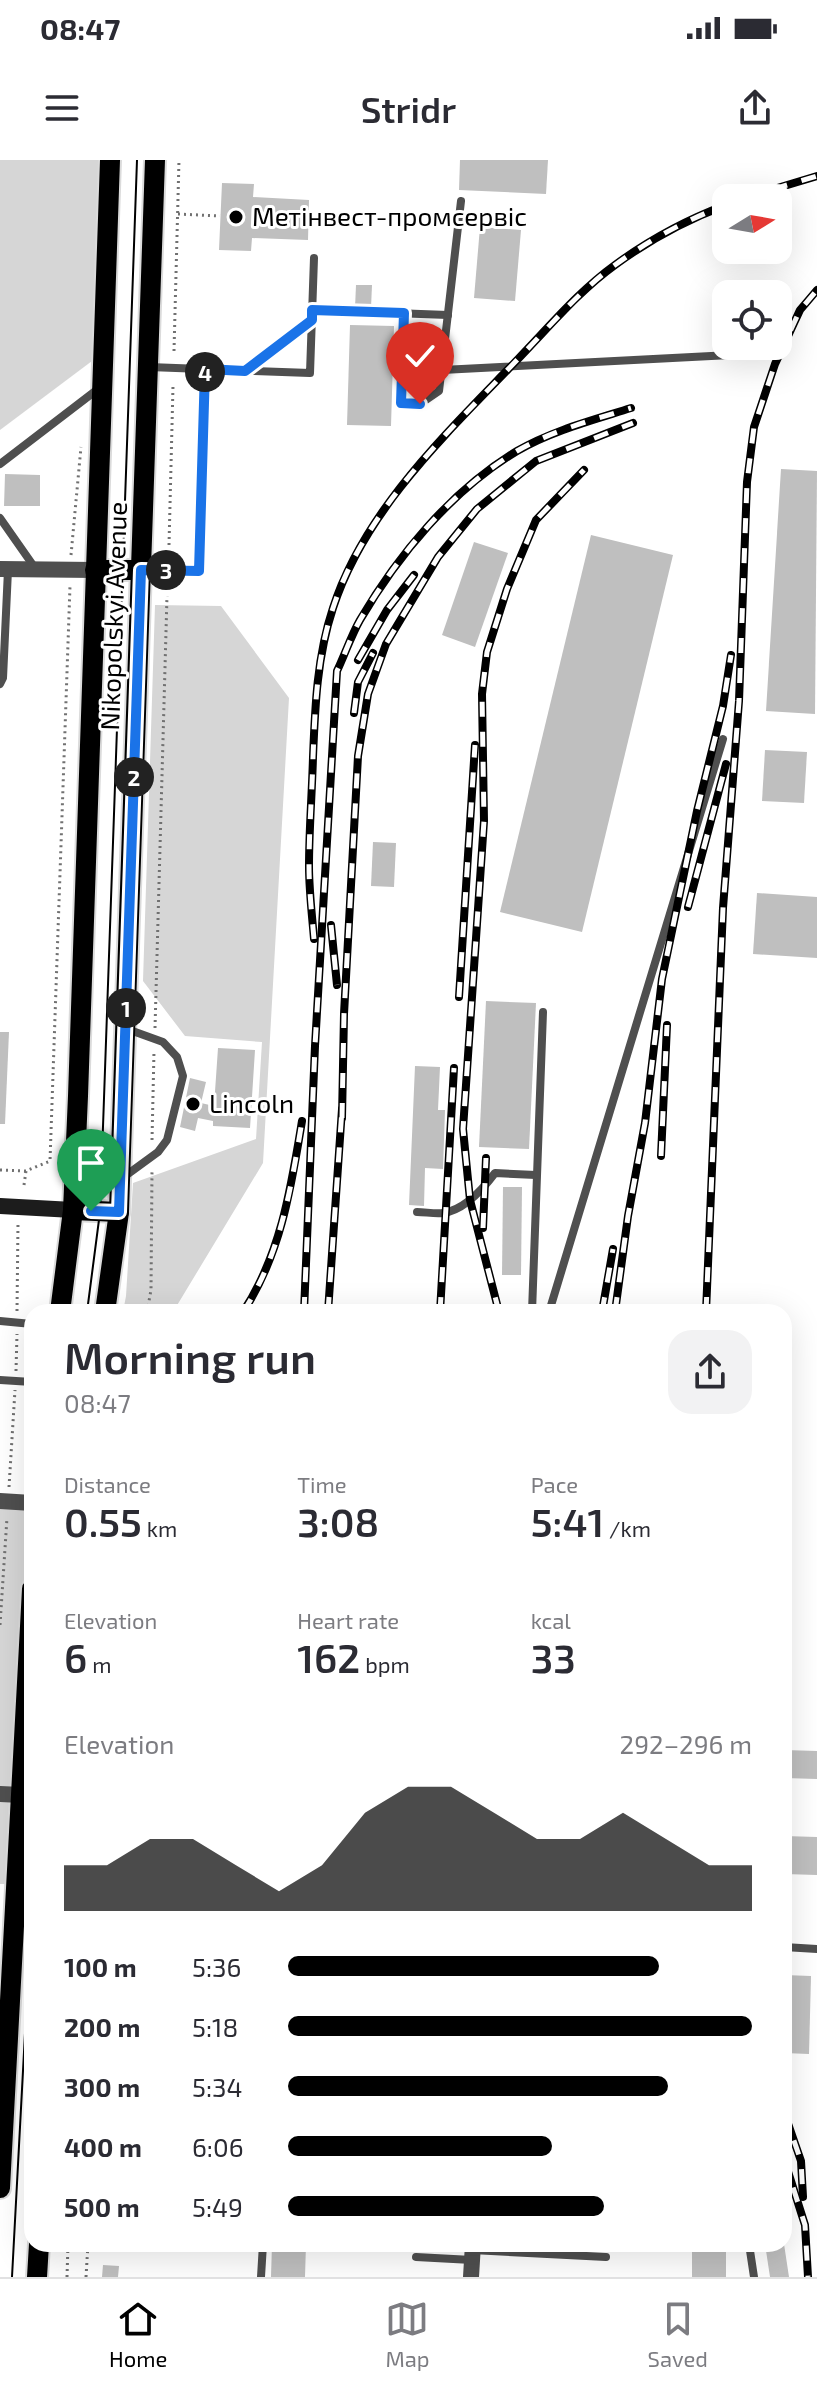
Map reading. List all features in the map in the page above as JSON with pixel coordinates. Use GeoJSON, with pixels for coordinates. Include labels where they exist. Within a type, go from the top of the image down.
{"type":"FeatureCollection","features":[{"type":"Feature","properties":{"kind":"main road","name":"Nikopolskyi Avenue"},"geometry":{"type":"LineString","coordinates":[[61,1304],[73,1210],[110,160]]}},
{"type":"Feature","properties":{"kind":"main road","name":"Nikopolskyi Avenue"},"geometry":{"type":"LineString","coordinates":[[106,1304],[119,1212],[155,160]]}},
{"type":"Feature","properties":{"kind":"main road"},"geometry":{"type":"LineString","coordinates":[[95,570],[141,570]]}},
{"type":"Feature","properties":{"kind":"main road"},"geometry":{"type":"LineString","coordinates":[[0,1206],[119,1212]]}},
{"type":"Feature","properties":{"kind":"main road"},"geometry":{"type":"LineString","coordinates":[[0,2188],[8,1890],[24,1806]]}},
{"type":"Feature","properties":{"kind":"main road"},"geometry":{"type":"LineString","coordinates":[[37,2277],[39,2252]]}},
{"type":"Feature","properties":{"kind":"street"},"geometry":{"type":"LineString","coordinates":[[4,569],[95,570]]}},
{"type":"Feature","properties":{"kind":"street"},"geometry":{"type":"LineString","coordinates":[[4,1502],[24,1503]]}},
{"type":"Feature","properties":{"kind":"street"},"geometry":{"type":"LineString","coordinates":[[0,1794],[24,1795]]}},
{"type":"Feature","properties":{"kind":"street"},"geometry":{"type":"LineString","coordinates":[[471,2277],[472,2252]]}},
{"type":"Feature","properties":{"kind":"lane"},"geometry":{"type":"LineString","coordinates":[[404,313],[401,403],[420,404],[439,391],[461,201]]}},
{"type":"Feature","properties":{"kind":"lane"},"geometry":{"type":"LineString","coordinates":[[148,367],[310,373],[314,258]]}},
{"type":"Feature","properties":{"kind":"lane"},"geometry":{"type":"LineString","coordinates":[[312,315],[448,315]]}},
{"type":"Feature","properties":{"kind":"lane"},"geometry":{"type":"LineString","coordinates":[[442,370],[712,356]]}},
{"type":"Feature","properties":{"kind":"lane"},"geometry":{"type":"LineString","coordinates":[[141,570],[199,571],[205,369]]}},
{"type":"Feature","properties":{"kind":"lane"},"geometry":{"type":"LineString","coordinates":[[0,464],[102,387]]}},
{"type":"Feature","properties":{"kind":"lane"},"geometry":{"type":"LineString","coordinates":[[0,518],[35,569]]}},
{"type":"Feature","properties":{"kind":"lane"},"geometry":{"type":"LineString","coordinates":[[0,684],[3,678],[4,569]]}},
{"type":"Feature","properties":{"kind":"lane"},"geometry":{"type":"LineString","coordinates":[[551,1304],[723,739]]}},
{"type":"Feature","properties":{"kind":"lane"},"geometry":{"type":"LineString","coordinates":[[532,1304],[543,1012]]}},
{"type":"Feature","properties":{"kind":"lane"},"geometry":{"type":"LineString","coordinates":[[120,1180],[152,1157],[171,1133],[183,1076],[171,1049],[155,1037],[126,1028]]}},
{"type":"Feature","properties":{"kind":"lane"},"geometry":{"type":"LineString","coordinates":[[417,1212],[445,1213],[456,1209],[470,1200],[495,1173],[536,1175]]}},
{"type":"Feature","properties":{"kind":"lane"},"geometry":{"type":"LineString","coordinates":[[0,1321],[24,1323]]}},
{"type":"Feature","properties":{"kind":"lane"},"geometry":{"type":"LineString","coordinates":[[0,1380],[24,1382]]}},
{"type":"Feature","properties":{"kind":"lane"},"geometry":{"type":"LineString","coordinates":[[792,1947],[817,1949]]}},
{"type":"Feature","properties":{"kind":"lane"},"geometry":{"type":"LineString","coordinates":[[261,2277],[263,2252]]}},
{"type":"Feature","properties":{"kind":"lane"},"geometry":{"type":"LineString","coordinates":[[416,2257],[463,2252]]}},
{"type":"Feature","properties":{"kind":"lane"},"geometry":{"type":"LineString","coordinates":[[494,2252],[606,2257]]}},
{"type":"Feature","properties":{"kind":"lane"},"geometry":{"type":"LineString","coordinates":[[750,2252],[754,2277]]}},
{"type":"Feature","properties":{"kind":"path"},"geometry":{"type":"LineString","coordinates":[[174,351],[179,160]]}},
{"type":"Feature","properties":{"kind":"path"},"geometry":{"type":"LineString","coordinates":[[178,214],[220,216]]}},
{"type":"Feature","properties":{"kind":"path"},"geometry":{"type":"LineString","coordinates":[[245,371],[312,315]]}},
{"type":"Feature","properties":{"kind":"path"},"geometry":{"type":"LineString","coordinates":[[169,545],[173,386]]}},
{"type":"Feature","properties":{"kind":"path"},"geometry":{"type":"LineString","coordinates":[[0,1170],[26,1171],[50,1161],[71,582]]}},
{"type":"Feature","properties":{"kind":"path"},"geometry":{"type":"LineString","coordinates":[[148,1304],[167,596]]}},
{"type":"Feature","properties":{"kind":"path"},"geometry":{"type":"LineString","coordinates":[[24,1185],[26,1171]]}},
{"type":"Feature","properties":{"kind":"path"},"geometry":{"type":"LineString","coordinates":[[0,1625],[4,1502],[16,1381],[18,1223]]}},
{"type":"Feature","properties":{"kind":"path"},"geometry":{"type":"LineString","coordinates":[[67,2277],[68,2252]]}},
{"type":"Feature","properties":{"kind":"path"},"geometry":{"type":"LineString","coordinates":[[86,2277],[88,2252]]}},
{"type":"Feature","properties":{"kind":"shaded area"},"geometry":{"type":"Polygon","coordinates":[[[0,160],[103,160],[96,358],[0,430],[0,160]]]}},
{"type":"Feature","properties":{"kind":"shaded area"},"geometry":{"type":"Polygon","coordinates":[[[155,605],[221,606],[289,698],[263,1163],[178,1304],[124,1304],[133,1183],[256,1139],[262,1042],[185,1036],[143,981],[155,605]]]}},
{"type":"Feature","properties":{"kind":"shaded area"},"geometry":{"type":"Polygon","coordinates":[[[0,1508],[24,1509],[24,1611],[8,1884],[0,1884],[0,1508]]]}},
{"type":"Feature","properties":{"kind":"building"},"geometry":{"type":"Polygon","coordinates":[[[460,160],[548,160],[546,194],[459,190],[460,160]]]}},
{"type":"Feature","properties":{"kind":"building"},"geometry":{"type":"Polygon","coordinates":[[[222,183],[254,184],[253,197],[309,200],[308,240],[252,238],[251,251],[219,250],[222,183]]]}},
{"type":"Feature","properties":{"kind":"building"},"geometry":{"type":"Polygon","coordinates":[[[480,227],[521,230],[515,301],[474,298],[480,227]]]}},
{"type":"Feature","properties":{"kind":"building"},"geometry":{"type":"Polygon","coordinates":[[[356,285],[372,285],[371,308],[355,308],[356,285]]]}},
{"type":"Feature","properties":{"kind":"building"},"geometry":{"type":"Polygon","coordinates":[[[350,325],[394,326],[391,426],[347,425],[350,325]]]}},
{"type":"Feature","properties":{"kind":"building"},"geometry":{"type":"Polygon","coordinates":[[[781,469],[817,471],[815,714],[766,711],[781,469]]]}},
{"type":"Feature","properties":{"kind":"building"},"geometry":{"type":"Polygon","coordinates":[[[5,474],[40,475],[40,506],[4,506],[5,474]]]}},
{"type":"Feature","properties":{"kind":"building"},"geometry":{"type":"Polygon","coordinates":[[[591,535],[673,555],[582,932],[500,912],[591,535]]]}},
{"type":"Feature","properties":{"kind":"building"},"geometry":{"type":"Polygon","coordinates":[[[474,542],[508,553],[475,647],[442,635],[474,542]]]}},
{"type":"Feature","properties":{"kind":"building"},"geometry":{"type":"Polygon","coordinates":[[[765,750],[807,752],[804,803],[762,801],[765,750]]]}},
{"type":"Feature","properties":{"kind":"building"},"geometry":{"type":"Polygon","coordinates":[[[373,842],[396,843],[394,887],[371,886],[373,842]]]}},
{"type":"Feature","properties":{"kind":"building"},"geometry":{"type":"Polygon","coordinates":[[[757,893],[817,897],[817,958],[753,954],[757,893]]]}},
{"type":"Feature","properties":{"kind":"building"},"geometry":{"type":"Polygon","coordinates":[[[486,1001],[536,1003],[529,1149],[479,1147],[486,1001]]]}},
{"type":"Feature","properties":{"kind":"building"},"geometry":{"type":"Polygon","coordinates":[[[0,1032],[9,1032],[5,1124],[0,1124],[0,1032]]]}},
{"type":"Feature","properties":{"kind":"building"},"geometry":{"type":"Polygon","coordinates":[[[218,1048],[255,1050],[250,1128],[213,1126],[213,1121],[198,1118],[195,1131],[180,1127],[190,1078],[206,1082],[201,1103],[214,1106],[218,1048]]]}},
{"type":"Feature","properties":{"kind":"building"},"geometry":{"type":"Polygon","coordinates":[[[415,1066],[440,1067],[438,1110],[445,1110],[443,1169],[425,1168],[424,1206],[409,1205],[415,1066]]]}},
{"type":"Feature","properties":{"kind":"building"},"geometry":{"type":"Polygon","coordinates":[[[503,1187],[522,1187],[521,1275],[502,1275],[503,1187]]]}},
{"type":"Feature","properties":{"kind":"building"},"geometry":{"type":"Polygon","coordinates":[[[792,1750],[817,1751],[817,1779],[792,1778],[792,1750]]]}},
{"type":"Feature","properties":{"kind":"building"},"geometry":{"type":"Polygon","coordinates":[[[792,1836],[817,1837],[817,1875],[792,1874],[792,1836]]]}},
{"type":"Feature","properties":{"kind":"building"},"geometry":{"type":"Polygon","coordinates":[[[792,1975],[811,1976],[809,2054],[792,2053],[792,1975]]]}},
{"type":"Feature","properties":{"kind":"building"},"geometry":{"type":"Polygon","coordinates":[[[272,2252],[306,2252],[305,2277],[271,2277],[272,2252]]]}},
{"type":"Feature","properties":{"kind":"building"},"geometry":{"type":"Polygon","coordinates":[[[692,2252],[726,2252],[726,2277],[692,2277],[692,2252]]]}},
{"type":"Feature","properties":{"kind":"building"},"geometry":{"type":"Polygon","coordinates":[[[766,2252],[785,2252],[789,2277],[770,2277],[766,2252]]]}},
{"type":"Feature","properties":{"kind":"building"},"geometry":{"type":"Polygon","coordinates":[[[103,2265],[119,2266],[118,2277],[102,2277],[103,2265]]]}},
{"type":"Feature","properties":{"kind":"tram line"},"geometry":{"type":"LineString","coordinates":[[88,1304],[100,1212],[137,160]]}},
{"type":"Feature","properties":{"kind":"tram line"},"geometry":{"type":"LineString","coordinates":[[12,2277],[24,2052]]}},
{"type":"Feature","properties":{"kind":"railway"},"geometry":{"type":"LineString","coordinates":[[790,184],[817,176]]}},
{"type":"Feature","properties":{"kind":"railway"},"geometry":{"type":"LineString","coordinates":[[314,939],[309,852],[318,682],[323,644],[333,608],[347,572],[366,537],[387,505],[438,443],[589,286],[655,239],[712,211]]}},
{"type":"Feature","properties":{"kind":"railway"},"geometry":{"type":"LineString","coordinates":[[706,1304],[723,908],[739,701],[747,482],[754,427],[775,364],[800,310],[817,290]]}},
{"type":"Feature","properties":{"kind":"railway"},"geometry":{"type":"LineString","coordinates":[[304,1304],[315,1046],[337,671],[360,620],[391,572],[428,526],[470,485],[530,444],[572,426],[631,408]]}},
{"type":"Feature","properties":{"kind":"railway"},"geometry":{"type":"LineString","coordinates":[[342,1118],[344,1014],[358,756],[368,694],[386,644],[438,557],[477,509],[536,461],[633,423]]}},
{"type":"Feature","properties":{"kind":"railway"},"geometry":{"type":"LineString","coordinates":[[497,1304],[470,1200],[463,1129],[484,821],[482,694],[487,652],[507,589],[536,520],[584,470]]}},
{"type":"Feature","properties":{"kind":"railway"},"geometry":{"type":"LineString","coordinates":[[358,660],[387,610],[414,575]]}},
{"type":"Feature","properties":{"kind":"railway"},"geometry":{"type":"LineString","coordinates":[[354,713],[358,682],[373,653]]}},
{"type":"Feature","properties":{"kind":"railway"},"geometry":{"type":"LineString","coordinates":[[616,1304],[645,1123],[662,979],[697,811],[723,706],[731,655]]}},
{"type":"Feature","properties":{"kind":"railway"},"geometry":{"type":"LineString","coordinates":[[459,997],[475,745]]}},
{"type":"Feature","properties":{"kind":"railway"},"geometry":{"type":"LineString","coordinates":[[688,907],[726,764]]}},
{"type":"Feature","properties":{"kind":"railway"},"geometry":{"type":"LineString","coordinates":[[331,925],[337,985]]}},
{"type":"Feature","properties":{"kind":"railway"},"geometry":{"type":"LineString","coordinates":[[661,1156],[667,1025]]}},
{"type":"Feature","properties":{"kind":"railway"},"geometry":{"type":"LineString","coordinates":[[440,1304],[454,1068]]}},
{"type":"Feature","properties":{"kind":"railway"},"geometry":{"type":"LineString","coordinates":[[329,1304],[342,1109]]}},
{"type":"Feature","properties":{"kind":"railway"},"geometry":{"type":"LineString","coordinates":[[248,1304],[267,1267],[283,1220],[302,1121]]}},
{"type":"Feature","properties":{"kind":"railway"},"geometry":{"type":"LineString","coordinates":[[483,1228],[486,1158]]}},
{"type":"Feature","properties":{"kind":"railway"},"geometry":{"type":"LineString","coordinates":[[603,1304],[613,1249]]}},
{"type":"Feature","properties":{"kind":"railway"},"geometry":{"type":"LineString","coordinates":[[792,2135],[801,2161],[803,2197]]}},
{"type":"Feature","properties":{"kind":"railway"},"geometry":{"type":"LineString","coordinates":[[792,2184],[805,2225],[808,2277]]}},
{"type":"Feature","properties":{"kind":"place","name":"Метінвест-промсервіс"},"geometry":{"type":"Point","coordinates":[236,217]}},
{"type":"Feature","properties":{"kind":"place","name":"Lincoln"},"geometry":{"type":"Point","coordinates":[193,1104]}},
{"type":"Feature","properties":{"kind":"route"},"geometry":{"type":"LineString","coordinates":[[91,1211],[119,1212],[141,570],[199,571],[205,369],[245,371],[312,320],[312,310],[404,313],[401,403],[420,404]]}}]}
